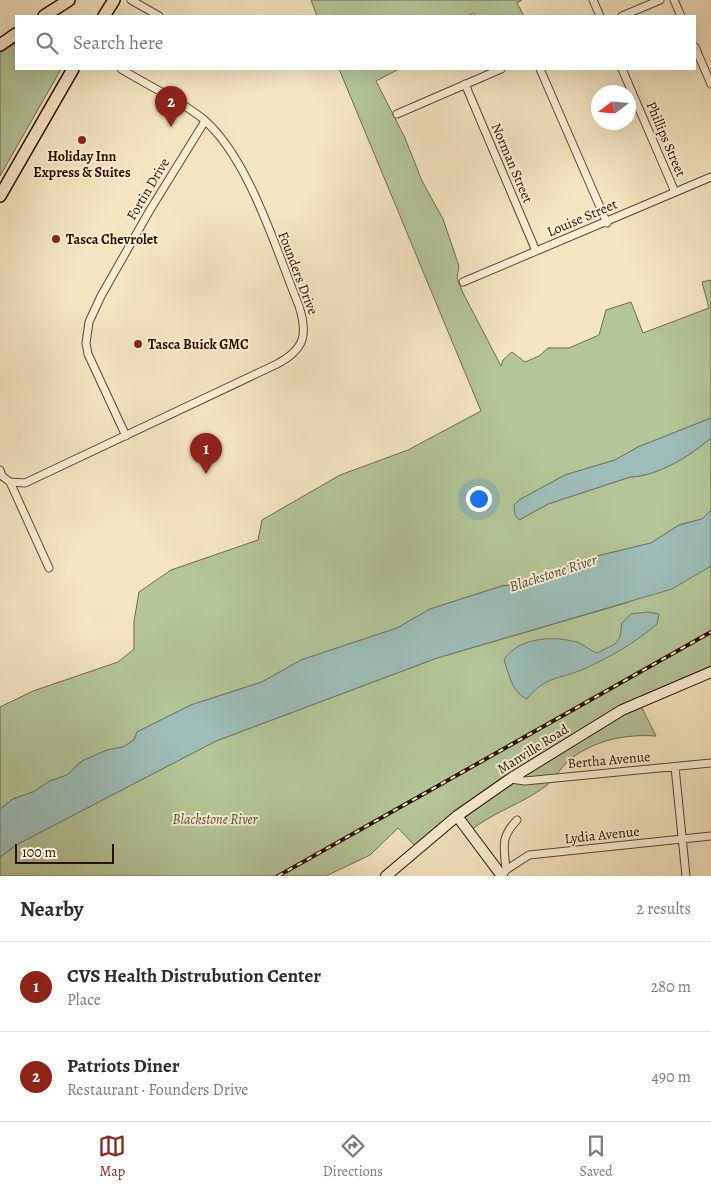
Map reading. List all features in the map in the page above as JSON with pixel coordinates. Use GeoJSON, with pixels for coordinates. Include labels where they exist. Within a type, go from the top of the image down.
{"type":"FeatureCollection","features":[{"type":"Feature","properties":{"kind":"main road"},"geometry":{"type":"LineString","coordinates":[[46,15],[69,0]]}},
{"type":"Feature","properties":{"kind":"main road"},"geometry":{"type":"LineString","coordinates":[[105,15],[114,0]]}},
{"type":"Feature","properties":{"kind":"main road"},"geometry":{"type":"LineString","coordinates":[[0,44],[15,35]]}},
{"type":"Feature","properties":{"kind":"main road"},"geometry":{"type":"LineString","coordinates":[[0,196],[72,70]]}},
{"type":"Feature","properties":{"kind":"main road","name":"Manville Road"},"geometry":{"type":"LineString","coordinates":[[386,876],[457,816],[510,779],[622,710],[711,672]]}},
{"type":"Feature","properties":{"kind":"main road"},"geometry":{"type":"LineString","coordinates":[[457,816],[503,874]]}},
{"type":"Feature","properties":{"kind":"street"},"geometry":{"type":"LineString","coordinates":[[131,0],[157,15]]}},
{"type":"Feature","properties":{"kind":"street"},"geometry":{"type":"LineString","coordinates":[[592,0],[600,15]]}},
{"type":"Feature","properties":{"kind":"street"},"geometry":{"type":"LineString","coordinates":[[624,15],[660,0]]}},
{"type":"Feature","properties":{"kind":"street"},"geometry":{"type":"LineString","coordinates":[[674,0],[681,15]]}},
{"type":"Feature","properties":{"kind":"street"},"geometry":{"type":"LineString","coordinates":[[696,49],[711,84]]}},
{"type":"Feature","properties":{"kind":"street","name":"Founders Drive"},"geometry":{"type":"LineString","coordinates":[[10,482],[25,482],[284,360],[297,349],[304,336],[304,322],[299,306],[250,188],[228,149],[205,121],[123,70]]}},
{"type":"Feature","properties":{"kind":"street"},"geometry":{"type":"LineString","coordinates":[[397,114],[499,70]]}},
{"type":"Feature","properties":{"kind":"street"},"geometry":{"type":"LineString","coordinates":[[540,70],[607,222]]}},
{"type":"Feature","properties":{"kind":"street","name":"Phillips Street"},"geometry":{"type":"LineString","coordinates":[[622,70],[675,192]]}},
{"type":"Feature","properties":{"kind":"street","name":"Norman Street"},"geometry":{"type":"LineString","coordinates":[[465,84],[536,251]]}},
{"type":"Feature","properties":{"kind":"street","name":"Fortin Drive"},"geometry":{"type":"LineString","coordinates":[[126,436],[88,354],[86,343],[89,322],[150,210],[205,121]]}},
{"type":"Feature","properties":{"kind":"street","name":"Louise Street"},"geometry":{"type":"LineString","coordinates":[[463,282],[711,176]]}},
{"type":"Feature","properties":{"kind":"street"},"geometry":{"type":"LineString","coordinates":[[0,470],[2,476],[10,482],[49,568]]}},
{"type":"Feature","properties":{"kind":"street","name":"Bertha Avenue"},"geometry":{"type":"LineString","coordinates":[[510,779],[525,780],[711,763]]}},
{"type":"Feature","properties":{"kind":"street"},"geometry":{"type":"LineString","coordinates":[[675,767],[686,876]]}},
{"type":"Feature","properties":{"kind":"street"},"geometry":{"type":"LineString","coordinates":[[503,874],[506,832],[517,820]]}},
{"type":"Feature","properties":{"kind":"street","name":"Lydia Avenue"},"geometry":{"type":"LineString","coordinates":[[503,874],[529,856],[711,836]]}},
{"type":"Feature","properties":{"kind":"green space"},"geometry":{"type":"Polygon","coordinates":[[[311,0],[522,0],[517,3],[523,15],[475,15],[473,13],[470,15],[317,15],[311,0]]]}},
{"type":"Feature","properties":{"kind":"green space"},"geometry":{"type":"Polygon","coordinates":[[[15,44],[15,70],[60,70],[0,176],[0,53],[15,44]]]}},
{"type":"Feature","properties":{"kind":"green space"},"geometry":{"type":"Polygon","coordinates":[[[339,70],[397,70],[376,81],[405,138],[422,181],[443,219],[459,266],[457,278],[501,366],[503,360],[512,352],[525,362],[539,356],[548,348],[569,348],[599,335],[606,310],[631,302],[643,333],[709,308],[702,282],[711,280],[711,418],[638,447],[615,460],[565,475],[519,500],[519,520],[548,504],[630,477],[641,476],[662,469],[684,458],[711,438],[711,510],[702,519],[679,525],[651,543],[593,557],[518,584],[502,586],[430,609],[397,628],[301,660],[262,682],[191,705],[137,732],[134,740],[123,747],[107,750],[82,761],[67,775],[50,781],[33,792],[13,799],[0,809],[0,707],[33,691],[118,662],[134,649],[134,621],[139,592],[171,570],[258,540],[262,520],[340,475],[408,450],[481,411],[339,70]]]}},
{"type":"Feature","properties":{"kind":"green space","name":"Blackstone River"},"geometry":{"type":"Polygon","coordinates":[[[711,566],[711,666],[637,698],[656,736],[621,737],[600,743],[579,753],[563,766],[546,786],[488,818],[470,831],[459,817],[418,849],[398,828],[370,855],[326,876],[0,876],[0,857],[16,845],[216,741],[437,658],[626,603],[711,566]]]}},
{"type":"Feature","properties":{"kind":"water"},"geometry":{"type":"Polygon","coordinates":[[[711,418],[711,438],[673,464],[652,473],[630,477],[548,504],[519,520],[515,515],[514,505],[519,500],[565,475],[615,460],[638,447],[711,418]]]}},
{"type":"Feature","properties":{"kind":"water"},"geometry":{"type":"Polygon","coordinates":[[[711,510],[711,566],[672,589],[437,658],[216,741],[16,845],[0,857],[0,809],[13,799],[33,792],[50,781],[67,775],[82,761],[107,750],[123,747],[134,740],[137,732],[191,705],[262,682],[301,660],[397,628],[430,609],[502,586],[518,584],[593,557],[651,543],[679,525],[702,519],[711,510]]]}},
{"type":"Feature","properties":{"kind":"water"},"geometry":{"type":"Polygon","coordinates":[[[647,612],[659,614],[657,624],[613,654],[584,669],[547,682],[534,691],[527,699],[514,688],[504,660],[517,647],[535,640],[564,639],[582,644],[597,653],[615,644],[620,637],[622,623],[631,614],[647,612]]]}},
{"type":"Feature","properties":{"kind":"railway"},"geometry":{"type":"LineString","coordinates":[[278,876],[711,632]]}},
{"type":"Feature","properties":{"kind":"place","name":"Patriots Diner"},"geometry":{"type":"Point","coordinates":[171,127]}},
{"type":"Feature","properties":{"kind":"place","name":"Holiday Inn Express & Suites"},"geometry":{"type":"Point","coordinates":[82,140]}},
{"type":"Feature","properties":{"kind":"place","name":"Tasca Chevrolet"},"geometry":{"type":"Point","coordinates":[56,239]}},
{"type":"Feature","properties":{"kind":"place","name":"Tasca Buick GMC"},"geometry":{"type":"Point","coordinates":[138,344]}},
{"type":"Feature","properties":{"kind":"place","name":"CVS Health Distrubution Center"},"geometry":{"type":"Point","coordinates":[206,474]}}]}
